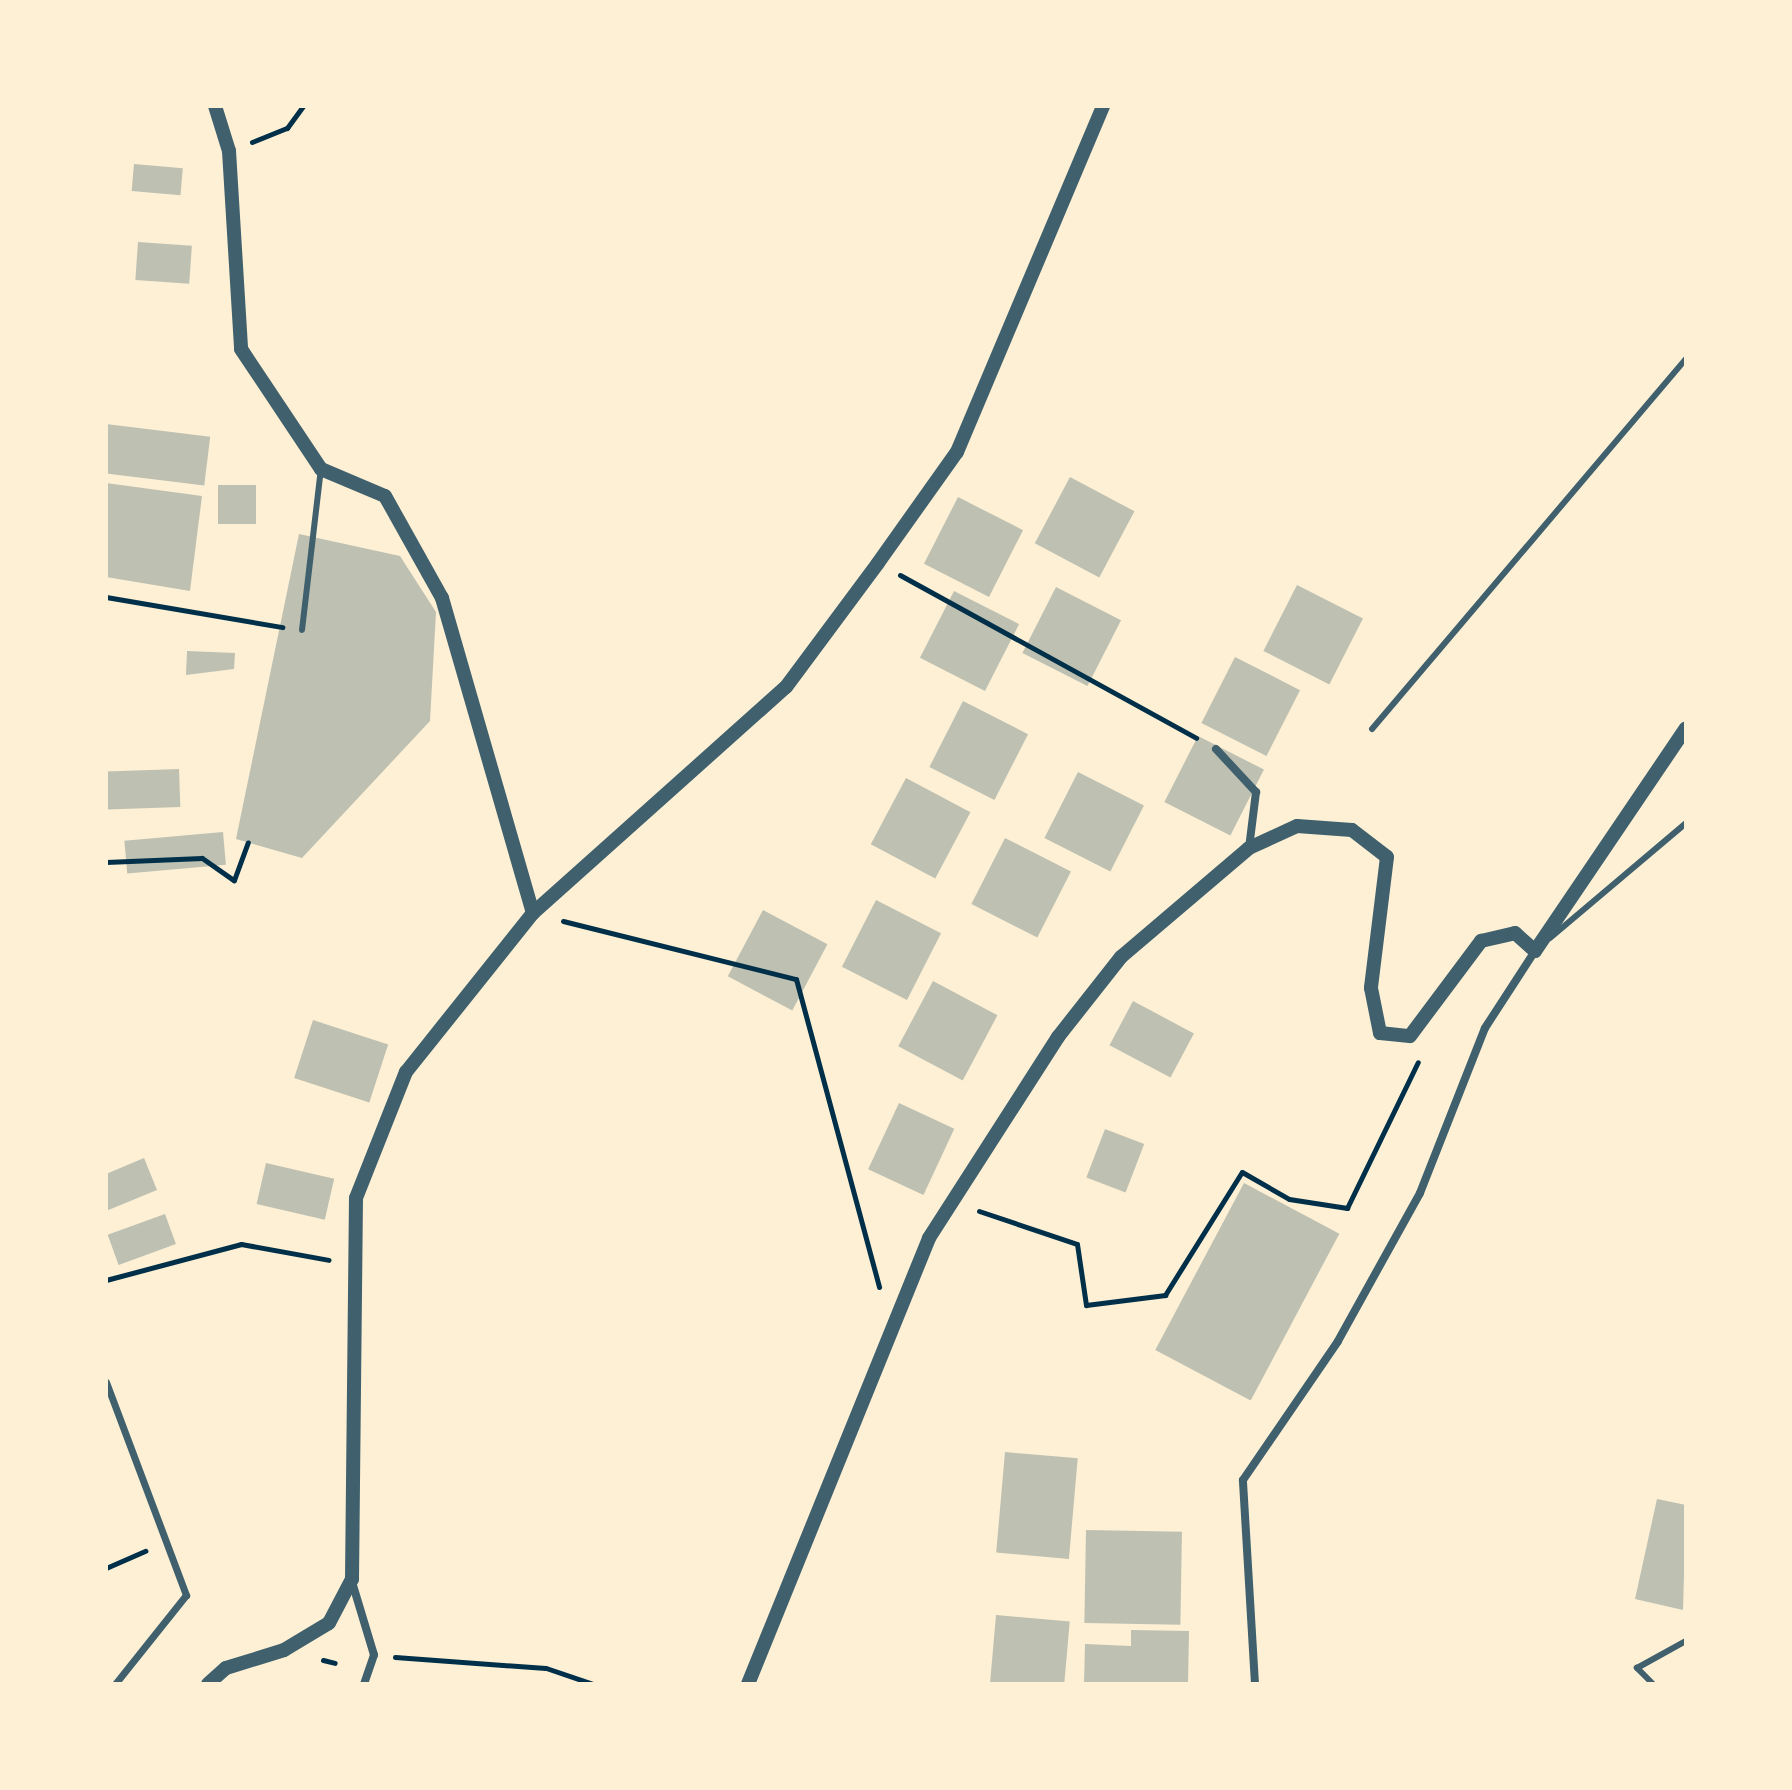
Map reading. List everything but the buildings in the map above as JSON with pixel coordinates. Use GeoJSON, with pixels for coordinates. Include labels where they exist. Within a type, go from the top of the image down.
{"type":"FeatureCollection","features":[{"type":"Feature","properties":{"kind":"street"},"geometry":{"type":"LineString","coordinates":[[215,106],[229,151],[241,349],[321,469],[385,496],[442,598],[533,913]]}},
{"type":"Feature","properties":{"kind":"street"},"geometry":{"type":"LineString","coordinates":[[364,1684],[374,1655],[352,1579],[356,1198],[406,1072],[533,913],[786,687],[878,563],[957,452],[1103,106]]}},
{"type":"Feature","properties":{"kind":"street"},"geometry":{"type":"LineString","coordinates":[[1255,1684],[1243,1480],[1338,1341],[1413,1206],[1485,1028],[1686,728]]}},
{"type":"Feature","properties":{"kind":"street"},"geometry":{"type":"LineString","coordinates":[[1216,749],[1256,792],[1249,848]]}},
{"type":"Feature","properties":{"kind":"street"},"geometry":{"type":"LineString","coordinates":[[748,1684],[889,1326],[929,1238],[1058,1037],[1121,957],[1249,848],[1297,826],[1352,830],[1387,857],[1371,988],[1380,1033],[1410,1036],[1481,941],[1515,933],[1535,951]]}},
{"type":"Feature","properties":{"kind":"street"},"geometry":{"type":"LineString","coordinates":[[106,1382],[186,1595],[115,1684]]}},
{"type":"Feature","properties":{"kind":"street"},"geometry":{"type":"LineString","coordinates":[[208,1684],[226,1668],[284,1650],[329,1623],[352,1579]]}},
{"type":"Feature","properties":{"kind":"lane"},"geometry":{"type":"LineString","coordinates":[[1372,729],[1686,359]]}},
{"type":"Feature","properties":{"kind":"lane"},"geometry":{"type":"LineString","coordinates":[[302,630],[321,469]]}},
{"type":"Feature","properties":{"kind":"lane"},"geometry":{"type":"LineString","coordinates":[[1535,951],[1686,823]]}},
{"type":"Feature","properties":{"kind":"lane"},"geometry":{"type":"LineString","coordinates":[[1653,1684],[1637,1668],[1686,1641]]}},
{"type":"Feature","properties":{"kind":"path"},"geometry":{"type":"LineString","coordinates":[[229,151],[287,128],[303,106]]}},
{"type":"Feature","properties":{"kind":"path"},"geometry":{"type":"LineString","coordinates":[[878,563],[1216,749]]}},
{"type":"Feature","properties":{"kind":"path"},"geometry":{"type":"LineString","coordinates":[[106,597],[302,630]]}},
{"type":"Feature","properties":{"kind":"path"},"geometry":{"type":"LineString","coordinates":[[106,862],[202,858],[234,880],[248,842]]}},
{"type":"Feature","properties":{"kind":"path"},"geometry":{"type":"LineString","coordinates":[[533,913],[796,979],[889,1326]]}},
{"type":"Feature","properties":{"kind":"path"},"geometry":{"type":"LineString","coordinates":[[929,1238],[961,1209],[999,1213],[1077,1244],[1086,1305],[1165,1295],[1242,1172],[1289,1199],[1347,1208],[1422,1055]]}},
{"type":"Feature","properties":{"kind":"path"},"geometry":{"type":"LineString","coordinates":[[106,1280],[241,1244],[357,1265]]}},
{"type":"Feature","properties":{"kind":"path"},"geometry":{"type":"LineString","coordinates":[[106,1568],[164,1543]]}},
{"type":"Feature","properties":{"kind":"path"},"geometry":{"type":"LineString","coordinates":[[374,1655],[546,1668],[593,1684]]}}]}
